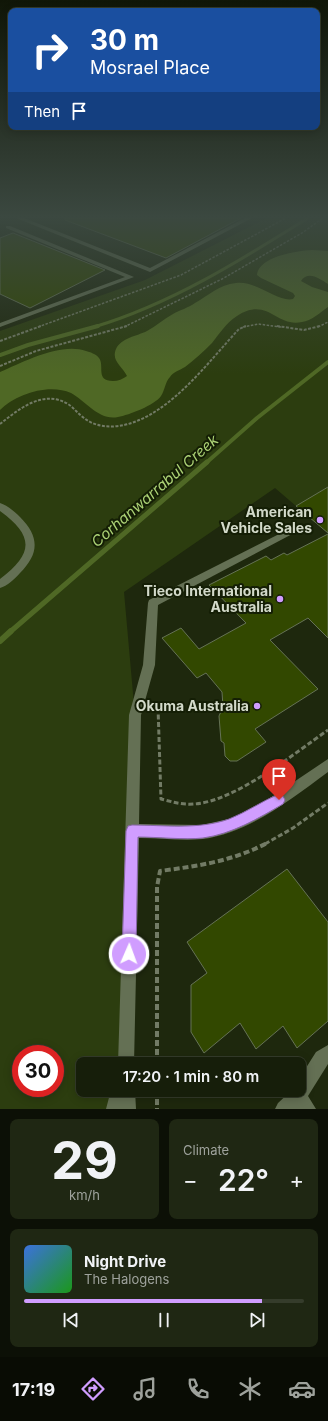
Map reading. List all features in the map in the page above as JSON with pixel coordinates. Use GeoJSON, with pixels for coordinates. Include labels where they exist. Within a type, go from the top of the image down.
{"type":"FeatureCollection","features":[{"type":"Feature","properties":{"kind":"street"},"geometry":{"type":"LineString","coordinates":[[0,325],[132,277],[114,270]]}},
{"type":"Feature","properties":{"kind":"street"},"geometry":{"type":"LineString","coordinates":[[0,506],[14,516],[25,527],[31,537],[31,553],[25,564],[0,584]]}},
{"type":"Feature","properties":{"kind":"street"},"geometry":{"type":"LineString","coordinates":[[125,1057],[135,716],[149,665],[153,603],[293,530]]}},
{"type":"Feature","properties":{"kind":"street"},"geometry":{"type":"LineString","coordinates":[[132,831],[203,832],[229,825],[253,815],[279,800],[328,765]]}},
{"type":"Feature","properties":{"kind":"street"},"geometry":{"type":"LineString","coordinates":[[284,1109],[303,1102],[322,1058],[328,1053]]}},
{"type":"Feature","properties":{"kind":"street"},"geometry":{"type":"LineString","coordinates":[[115,1109],[118,1097]]}},
{"type":"Feature","properties":{"kind":"street"},"geometry":{"type":"LineString","coordinates":[[127,1097],[127,1109]]}},
{"type":"Feature","properties":{"kind":"path"},"geometry":{"type":"LineString","coordinates":[[0,341],[142,290],[191,270]]}},
{"type":"Feature","properties":{"kind":"path"},"geometry":{"type":"LineString","coordinates":[[0,366],[36,352],[128,326],[239,270]]}},
{"type":"Feature","properties":{"kind":"path"},"geometry":{"type":"LineString","coordinates":[[0,424],[19,409],[31,402],[42,400],[62,402],[88,421],[99,424],[126,424],[139,421],[166,406],[239,330],[246,326],[265,324],[294,330],[305,330],[314,329],[328,322]]}},
{"type":"Feature","properties":{"kind":"path"},"geometry":{"type":"LineString","coordinates":[[158,707],[161,799],[179,804],[211,800],[229,794],[259,778],[328,730]]}},
{"type":"Feature","properties":{"kind":"path"},"geometry":{"type":"LineString","coordinates":[[157,1057],[157,887],[160,871],[229,860],[248,853],[283,836],[328,803]]}},
{"type":"Feature","properties":{"kind":"path"},"geometry":{"type":"LineString","coordinates":[[157,1097],[157,1109]]}},
{"type":"Feature","properties":{"kind":"shaded area"},"geometry":{"type":"Polygon","coordinates":[[[165,270],[328,270],[328,487],[296,506],[275,488],[124,592],[135,716],[125,1057],[76,1057],[76,1097],[118,1097],[115,1109],[0,1109],[0,331],[145,280],[165,270]]]}},
{"type":"Feature","properties":{"kind":"shaded area"},"geometry":{"type":"Polygon","coordinates":[[[259,270],[328,270],[328,284],[314,276],[307,276],[301,281],[312,287],[328,292],[328,307],[312,318],[302,322],[293,323],[257,309],[237,316],[226,325],[212,343],[199,355],[185,367],[171,375],[161,396],[158,399],[148,406],[129,414],[118,417],[105,416],[93,410],[77,396],[62,390],[53,389],[24,395],[7,404],[0,410],[0,372],[42,354],[65,349],[76,349],[95,354],[101,361],[102,376],[104,379],[117,381],[127,376],[115,357],[118,345],[147,331],[219,288],[230,284],[244,283],[281,298],[293,299],[295,296],[293,293],[257,275],[259,270]]]}},
{"type":"Feature","properties":{"kind":"building"},"geometry":{"type":"Polygon","coordinates":[[[0,270],[105,270],[30,308],[0,294],[0,270]]]}},
{"type":"Feature","properties":{"kind":"building","name":"American Vehicle Sales"},"geometry":{"type":"Polygon","coordinates":[[[328,487],[328,533],[296,506],[328,487]]]}},
{"type":"Feature","properties":{"kind":"building"},"geometry":{"type":"Polygon","coordinates":[[[328,534],[328,638],[308,618],[270,640],[318,689],[255,729],[266,742],[237,761],[230,761],[225,756],[224,743],[221,741],[219,716],[223,707],[222,692],[206,673],[197,678],[162,638],[181,628],[199,649],[246,623],[209,585],[266,556],[271,560],[284,553],[287,555],[328,534]]]}},
{"type":"Feature","properties":{"kind":"building"},"geometry":{"type":"Polygon","coordinates":[[[287,869],[328,922],[328,1021],[297,1048],[283,1026],[256,1049],[240,1023],[204,1053],[191,1032],[191,985],[207,973],[187,942],[287,869]]]}},
{"type":"Feature","properties":{"kind":"waterway"},"geometry":{"type":"LineString","coordinates":[[94,327],[150,306],[205,280],[223,270]]}},
{"type":"Feature","properties":{"kind":"waterway"},"geometry":{"type":"LineString","coordinates":[[0,355],[28,345],[98,326]]}},
{"type":"Feature","properties":{"kind":"waterway","name":"Corhanwarrabul Creek"},"geometry":{"type":"LineString","coordinates":[[206,463],[257,418],[328,362]]}},
{"type":"Feature","properties":{"kind":"waterway","name":"Corhanwarrabul Creek"},"geometry":{"type":"LineString","coordinates":[[10,632],[207,462]]}},
{"type":"Feature","properties":{"kind":"waterway","name":"Corhanwarrabul Creek"},"geometry":{"type":"LineString","coordinates":[[0,641],[11,631]]}},
{"type":"Feature","properties":{"kind":"place","name":"American Vehicle Sales"},"geometry":{"type":"Point","coordinates":[320,520]}},
{"type":"Feature","properties":{"kind":"place","name":"Tieco International Australia"},"geometry":{"type":"Point","coordinates":[280,599]}},
{"type":"Feature","properties":{"kind":"place","name":"Okuma Australia"},"geometry":{"type":"Point","coordinates":[257,706]}},
{"type":"Feature","properties":{"kind":"route"},"geometry":{"type":"LineString","coordinates":[[129,954],[132,831],[203,832],[229,825],[253,815],[279,800]]}}]}
